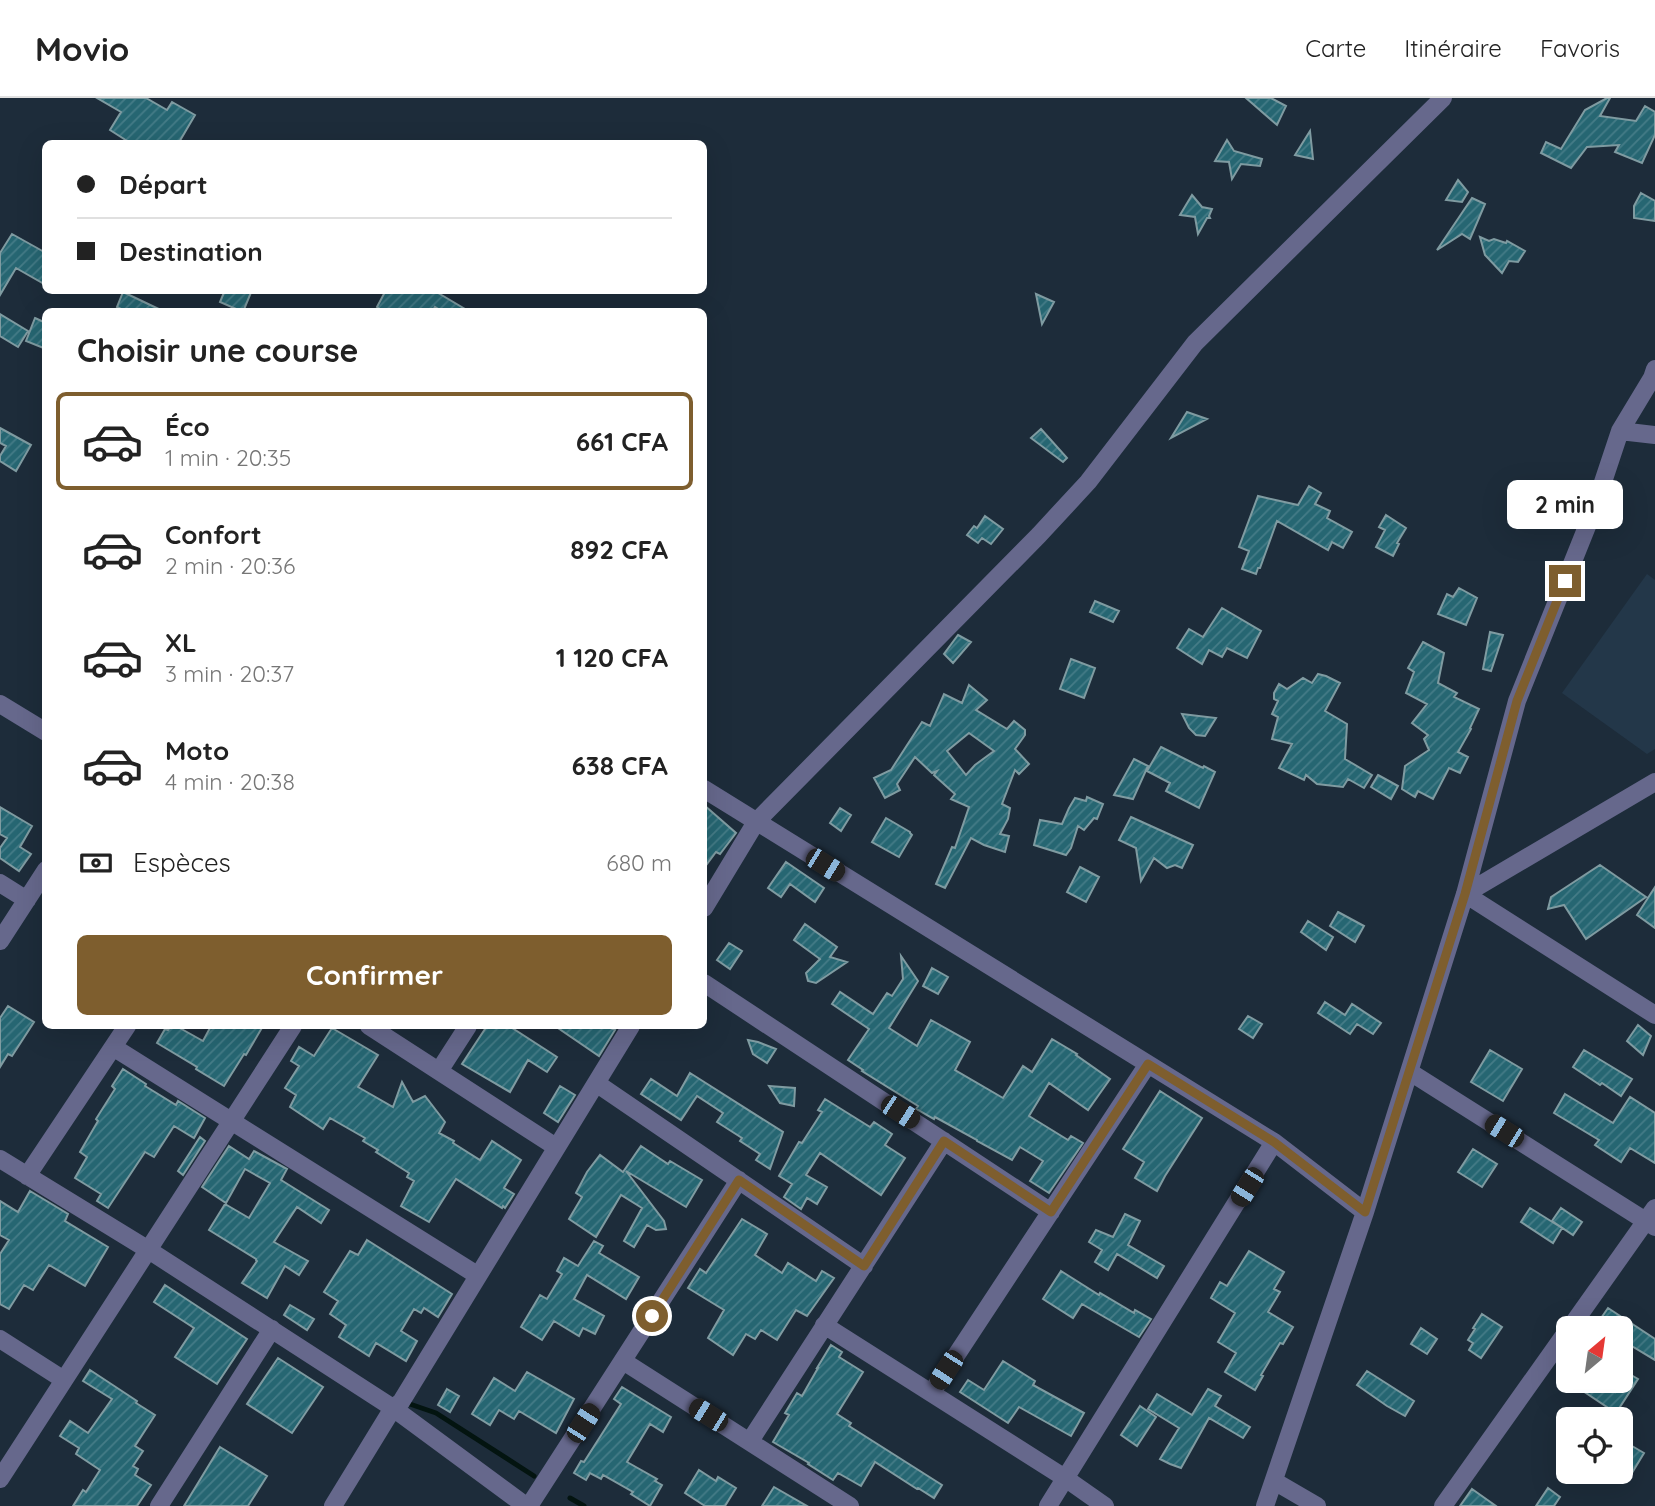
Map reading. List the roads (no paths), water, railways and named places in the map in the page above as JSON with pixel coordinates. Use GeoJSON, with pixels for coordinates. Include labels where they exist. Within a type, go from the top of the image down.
{"type":"FeatureCollection","features":[{"type":"Feature","properties":{"kind":"street"},"geometry":{"type":"LineString","coordinates":[[707,903],[756,822],[1088,482],[1195,343],[1443,98]]}},
{"type":"Feature","properties":{"kind":"street"},"geometry":{"type":"LineString","coordinates":[[1265,1506],[1410,1072],[1465,894],[1517,701],[1594,509],[1620,431],[1654,375]]}},
{"type":"Feature","properties":{"kind":"street"},"geometry":{"type":"LineString","coordinates":[[1620,431],[1655,435]]}},
{"type":"Feature","properties":{"kind":"street"},"geometry":{"type":"LineString","coordinates":[[0,704],[42,730]]}},
{"type":"Feature","properties":{"kind":"street"},"geometry":{"type":"LineString","coordinates":[[1465,894],[1655,782]]}},
{"type":"Feature","properties":{"kind":"street"},"geometry":{"type":"LineString","coordinates":[[707,791],[1274,1142],[1365,1212]]}},
{"type":"Feature","properties":{"kind":"street"},"geometry":{"type":"LineString","coordinates":[[0,941],[42,876]]}},
{"type":"Feature","properties":{"kind":"street"},"geometry":{"type":"LineString","coordinates":[[0,883],[27,900]]}},
{"type":"Feature","properties":{"kind":"street"},"geometry":{"type":"LineString","coordinates":[[1465,894],[1655,1015]]}},
{"type":"Feature","properties":{"kind":"street"},"geometry":{"type":"LineString","coordinates":[[707,985],[1051,1212]]}},
{"type":"Feature","properties":{"kind":"street"},"geometry":{"type":"LineString","coordinates":[[27,1176],[125,1029]]}},
{"type":"Feature","properties":{"kind":"street"},"geometry":{"type":"LineString","coordinates":[[0,1479],[291,1029]]}},
{"type":"Feature","properties":{"kind":"street"},"geometry":{"type":"LineString","coordinates":[[374,1029],[556,1147]]}},
{"type":"Feature","properties":{"kind":"street"},"geometry":{"type":"LineString","coordinates":[[439,1071],[466,1029]]}},
{"type":"Feature","properties":{"kind":"street"},"geometry":{"type":"LineString","coordinates":[[333,1506],[393,1408],[401,1402],[629,1029]]}},
{"type":"Feature","properties":{"kind":"street"},"geometry":{"type":"LineString","coordinates":[[113,1047],[477,1275]]}},
{"type":"Feature","properties":{"kind":"street"},"geometry":{"type":"LineString","coordinates":[[932,1392],[1148,1064]]}},
{"type":"Feature","properties":{"kind":"street"},"geometry":{"type":"LineString","coordinates":[[1410,1072],[1652,1219],[1579,1316]]}},
{"type":"Feature","properties":{"kind":"street"},"geometry":{"type":"LineString","coordinates":[[596,1083],[864,1266]]}},
{"type":"Feature","properties":{"kind":"street"},"geometry":{"type":"LineString","coordinates":[[750,1441],[944,1141]]}},
{"type":"Feature","properties":{"kind":"street"},"geometry":{"type":"LineString","coordinates":[[1048,1506],[1274,1142]]}},
{"type":"Feature","properties":{"kind":"street"},"geometry":{"type":"LineString","coordinates":[[0,1159],[147,1249],[393,1408],[527,1506],[739,1180]]}},
{"type":"Feature","properties":{"kind":"street"},"geometry":{"type":"LineString","coordinates":[[824,1325],[932,1392],[1105,1506]]}},
{"type":"Feature","properties":{"kind":"street"},"geometry":{"type":"LineString","coordinates":[[159,1506],[271,1329]]}},
{"type":"Feature","properties":{"kind":"street"},"geometry":{"type":"LineString","coordinates":[[0,1339],[64,1380]]}},
{"type":"Feature","properties":{"kind":"street"},"geometry":{"type":"LineString","coordinates":[[1443,1506],[1556,1347]]}},
{"type":"Feature","properties":{"kind":"street"},"geometry":{"type":"LineString","coordinates":[[623,1361],[850,1506]]}},
{"type":"Feature","properties":{"kind":"street"},"geometry":{"type":"LineString","coordinates":[[1274,1481],[1317,1506]]}},
{"type":"Feature","properties":{"kind":"waterway"},"geometry":{"type":"LineString","coordinates":[[404,1402],[436,1413],[534,1476]]}},
{"type":"Feature","properties":{"kind":"waterway"},"geometry":{"type":"LineString","coordinates":[[570,1498],[584,1506]]}}]}
